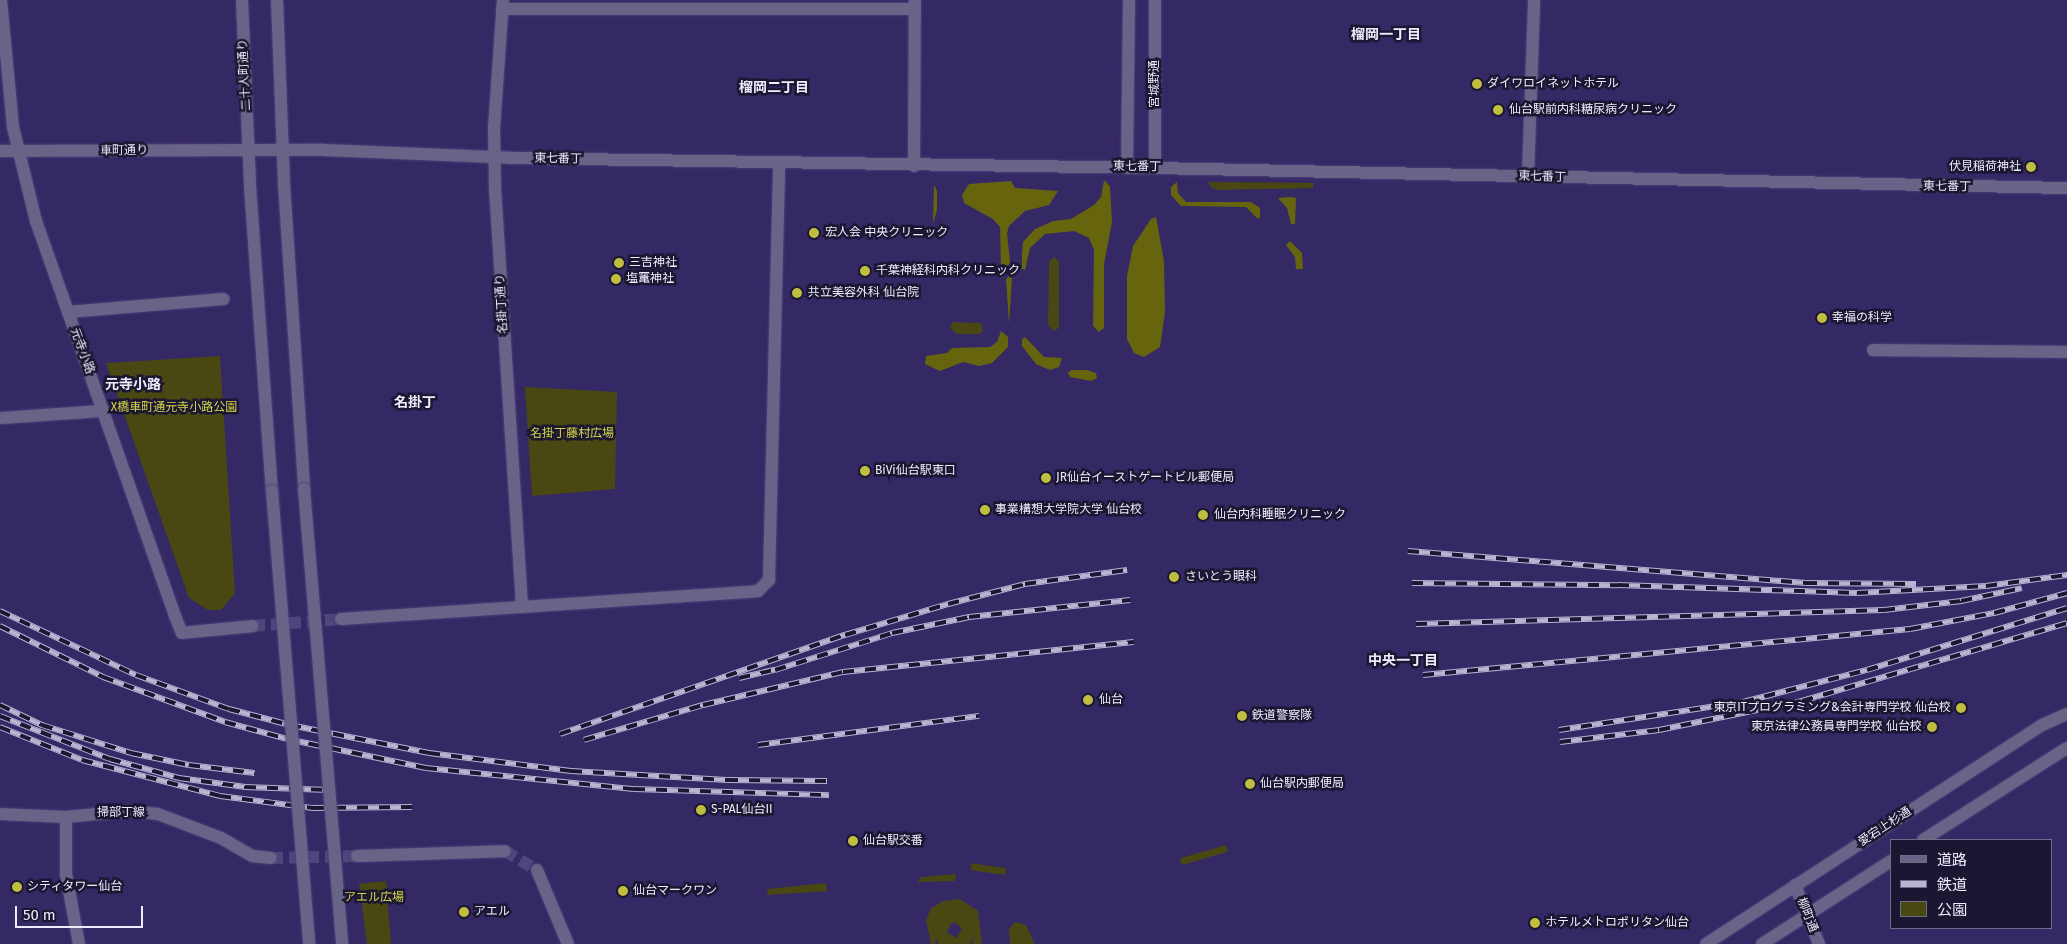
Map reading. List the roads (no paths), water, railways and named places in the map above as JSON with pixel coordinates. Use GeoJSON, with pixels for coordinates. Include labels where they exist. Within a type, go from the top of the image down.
{"type":"FeatureCollection","features":[{"type":"Feature","properties":{"kind":"street","name":"元寺小路"},"geometry":{"type":"LineString","coordinates":[[1,0],[18,151],[36,221],[182,633],[253,626]]}},
{"type":"Feature","properties":{"kind":"street","name":"二十人町通り"},"geometry":{"type":"LineString","coordinates":[[242,0],[249,150],[272,491],[309,944]]}},
{"type":"Feature","properties":{"kind":"street"},"geometry":{"type":"LineString","coordinates":[[277,0],[283,150],[304,488],[342,944]]}},
{"type":"Feature","properties":{"kind":"street"},"geometry":{"type":"LineString","coordinates":[[1127,167],[1129,0]]}},
{"type":"Feature","properties":{"kind":"street","name":"宮城野通"},"geometry":{"type":"LineString","coordinates":[[1155,168],[1156,0]]}},
{"type":"Feature","properties":{"kind":"street"},"geometry":{"type":"LineString","coordinates":[[1528,176],[1534,0]]}},
{"type":"Feature","properties":{"kind":"street"},"geometry":{"type":"LineString","coordinates":[[502,5],[915,4],[914,166]]}},
{"type":"Feature","properties":{"kind":"street","name":"名掛丁通り"},"geometry":{"type":"LineString","coordinates":[[502,5],[495,158],[522,607]]}},
{"type":"Feature","properties":{"kind":"street","name":"車町通り"},"geometry":{"type":"LineString","coordinates":[[0,151],[249,150]]}},
{"type":"Feature","properties":{"kind":"street","name":"東七番丁"},"geometry":{"type":"LineString","coordinates":[[249,150],[495,158],[914,166],[1127,167],[2067,188]]}},
{"type":"Feature","properties":{"kind":"street"},"geometry":{"type":"LineString","coordinates":[[340,619],[758,591],[770,580],[779,163]]}},
{"type":"Feature","properties":{"kind":"street"},"geometry":{"type":"LineString","coordinates":[[68,312],[223,299]]}},
{"type":"Feature","properties":{"kind":"street"},"geometry":{"type":"LineString","coordinates":[[1874,350],[2067,352]]}},
{"type":"Feature","properties":{"kind":"street"},"geometry":{"type":"LineString","coordinates":[[0,418],[103,410]]}},
{"type":"Feature","properties":{"kind":"street","name":"愛宕上杉通"},"geometry":{"type":"LineString","coordinates":[[1706,944],[2042,725],[2066,716]]}},
{"type":"Feature","properties":{"kind":"street"},"geometry":{"type":"LineString","coordinates":[[1924,839],[2067,748]]}},
{"type":"Feature","properties":{"kind":"street","name":"掃部丁線"},"geometry":{"type":"LineString","coordinates":[[0,814],[66,817],[129,811],[158,814],[221,838],[235,848],[252,856],[270,858]]}},
{"type":"Feature","properties":{"kind":"street"},"geometry":{"type":"LineString","coordinates":[[66,817],[66,874],[79,944]]}},
{"type":"Feature","properties":{"kind":"street"},"geometry":{"type":"LineString","coordinates":[[357,856],[505,851]]}},
{"type":"Feature","properties":{"kind":"street"},"geometry":{"type":"LineString","coordinates":[[1762,944],[1890,862]]}},
{"type":"Feature","properties":{"kind":"street"},"geometry":{"type":"LineString","coordinates":[[537,870],[568,944]]}},
{"type":"Feature","properties":{"kind":"street","name":"柳町通"},"geometry":{"type":"LineString","coordinates":[[1795,885],[1820,944]]}},
{"type":"Feature","properties":{"kind":"tunnel"},"geometry":{"type":"LineString","coordinates":[[253,626],[341,619]]}},
{"type":"Feature","properties":{"kind":"tunnel"},"geometry":{"type":"LineString","coordinates":[[505,851],[537,870]]}},
{"type":"Feature","properties":{"kind":"tunnel"},"geometry":{"type":"LineString","coordinates":[[271,858],[357,856]]}},
{"type":"Feature","properties":{"kind":"railway"},"geometry":{"type":"LineString","coordinates":[[1408,551],[1806,583],[1916,584]]}},
{"type":"Feature","properties":{"kind":"railway"},"geometry":{"type":"LineString","coordinates":[[560,734],[845,635],[948,604],[1025,584],[1127,570]]}},
{"type":"Feature","properties":{"kind":"railway"},"geometry":{"type":"LineString","coordinates":[[1412,583],[1618,585],[1857,593],[1986,586],[2067,575]]}},
{"type":"Feature","properties":{"kind":"railway"},"geometry":{"type":"LineString","coordinates":[[1416,624],[1884,610],[1961,601],[2022,588]]}},
{"type":"Feature","properties":{"kind":"railway"},"geometry":{"type":"LineString","coordinates":[[1423,675],[1910,629],[1994,613],[2067,593]]}},
{"type":"Feature","properties":{"kind":"railway"},"geometry":{"type":"LineString","coordinates":[[739,678],[775,670],[892,633],[969,617],[1130,600]]}},
{"type":"Feature","properties":{"kind":"railway"},"geometry":{"type":"LineString","coordinates":[[1559,730],[1743,702],[1867,670],[2067,608]]}},
{"type":"Feature","properties":{"kind":"railway"},"geometry":{"type":"LineString","coordinates":[[0,611],[136,675],[229,709],[290,725],[429,753],[571,771],[727,780],[827,781]]}},
{"type":"Feature","properties":{"kind":"railway"},"geometry":{"type":"LineString","coordinates":[[1560,742],[1659,730],[1802,701],[2067,623]]}},
{"type":"Feature","properties":{"kind":"railway"},"geometry":{"type":"LineString","coordinates":[[0,626],[103,677],[225,722],[287,739],[426,768],[634,789],[829,795]]}},
{"type":"Feature","properties":{"kind":"railway"},"geometry":{"type":"LineString","coordinates":[[584,740],[703,705],[843,672],[1133,642]]}},
{"type":"Feature","properties":{"kind":"railway"},"geometry":{"type":"LineString","coordinates":[[0,705],[42,725],[131,753],[189,765],[255,773]]}},
{"type":"Feature","properties":{"kind":"railway"},"geometry":{"type":"LineString","coordinates":[[0,716],[110,759],[179,778],[245,787],[329,790]]}},
{"type":"Feature","properties":{"kind":"railway"},"geometry":{"type":"LineString","coordinates":[[758,745],[979,716]]}},
{"type":"Feature","properties":{"kind":"railway"},"geometry":{"type":"LineString","coordinates":[[0,727],[82,760],[220,796],[313,808],[412,807]]}},
{"type":"Feature","properties":{"kind":"place","name":"ダイワロイネットホテル"},"geometry":{"type":"Point","coordinates":[1477,84]}},
{"type":"Feature","properties":{"kind":"place","name":"仙台駅前内科糖尿病クリニック"},"geometry":{"type":"Point","coordinates":[1498,110]}},
{"type":"Feature","properties":{"kind":"place","name":"伏見稲荷神社"},"geometry":{"type":"Point","coordinates":[2031,167]}},
{"type":"Feature","properties":{"kind":"place","name":"宏人会 中央クリニック"},"geometry":{"type":"Point","coordinates":[814,233]}},
{"type":"Feature","properties":{"kind":"place","name":"三吉神社"},"geometry":{"type":"Point","coordinates":[619,263]}},
{"type":"Feature","properties":{"kind":"place","name":"千葉神経科内科クリニック"},"geometry":{"type":"Point","coordinates":[865,271]}},
{"type":"Feature","properties":{"kind":"place","name":"塩竃神社"},"geometry":{"type":"Point","coordinates":[616,279]}},
{"type":"Feature","properties":{"kind":"place","name":"共立美容外科 仙台院"},"geometry":{"type":"Point","coordinates":[797,293]}},
{"type":"Feature","properties":{"kind":"place","name":"幸福の科学"},"geometry":{"type":"Point","coordinates":[1822,318]}},
{"type":"Feature","properties":{"kind":"place","name":"BiVi仙台駅東口"},"geometry":{"type":"Point","coordinates":[865,471]}},
{"type":"Feature","properties":{"kind":"place","name":"JR仙台イーストゲートビル郵便局"},"geometry":{"type":"Point","coordinates":[1046,478]}},
{"type":"Feature","properties":{"kind":"place","name":"事業構想大学院大学 仙台校"},"geometry":{"type":"Point","coordinates":[985,510]}},
{"type":"Feature","properties":{"kind":"place","name":"仙台内科睡眠クリニック"},"geometry":{"type":"Point","coordinates":[1203,515]}},
{"type":"Feature","properties":{"kind":"place","name":"さいとう眼科"},"geometry":{"type":"Point","coordinates":[1174,577]}},
{"type":"Feature","properties":{"kind":"place","name":"仙台"},"geometry":{"type":"Point","coordinates":[1088,700]}},
{"type":"Feature","properties":{"kind":"place","name":"東京ITプログラミング&会計専門学校 仙台校"},"geometry":{"type":"Point","coordinates":[1961,708]}},
{"type":"Feature","properties":{"kind":"place","name":"鉄道警察隊"},"geometry":{"type":"Point","coordinates":[1242,716]}},
{"type":"Feature","properties":{"kind":"place","name":"東京法律公務員専門学校 仙台校"},"geometry":{"type":"Point","coordinates":[1932,727]}},
{"type":"Feature","properties":{"kind":"place","name":"仙台駅内郵便局"},"geometry":{"type":"Point","coordinates":[1250,784]}},
{"type":"Feature","properties":{"kind":"place","name":"S-PAL仙台II"},"geometry":{"type":"Point","coordinates":[701,810]}},
{"type":"Feature","properties":{"kind":"place","name":"仙台駅交番"},"geometry":{"type":"Point","coordinates":[853,841]}},
{"type":"Feature","properties":{"kind":"place","name":"シティタワー仙台"},"geometry":{"type":"Point","coordinates":[17,887]}},
{"type":"Feature","properties":{"kind":"place","name":"仙台マークワン"},"geometry":{"type":"Point","coordinates":[623,891]}},
{"type":"Feature","properties":{"kind":"place","name":"アエル"},"geometry":{"type":"Point","coordinates":[464,912]}},
{"type":"Feature","properties":{"kind":"place","name":"ホテルメトロポリタン仙台"},"geometry":{"type":"Point","coordinates":[1535,923]}},
{"type":"Feature","properties":{"kind":"district","name":"榴岡一丁目"},"geometry":{"type":"Point","coordinates":[1386,35]}},
{"type":"Feature","properties":{"kind":"district","name":"榴岡二丁目"},"geometry":{"type":"Point","coordinates":[774,88]}},
{"type":"Feature","properties":{"kind":"district","name":"元寺小路"},"geometry":{"type":"Point","coordinates":[133,385]}},
{"type":"Feature","properties":{"kind":"district","name":"名掛丁"},"geometry":{"type":"Point","coordinates":[415,403]}},
{"type":"Feature","properties":{"kind":"district","name":"中央一丁目"},"geometry":{"type":"Point","coordinates":[1403,661]}},
{"type":"Feature","properties":{"kind":"park label","name":"X橋車町通元寺小路公園"},"geometry":{"type":"Point","coordinates":[174,408]}},
{"type":"Feature","properties":{"kind":"park label","name":"名掛丁藤村広場"},"geometry":{"type":"Point","coordinates":[572,434]}},
{"type":"Feature","properties":{"kind":"park label","name":"アエル広場"},"geometry":{"type":"Point","coordinates":[374,898]}}]}
